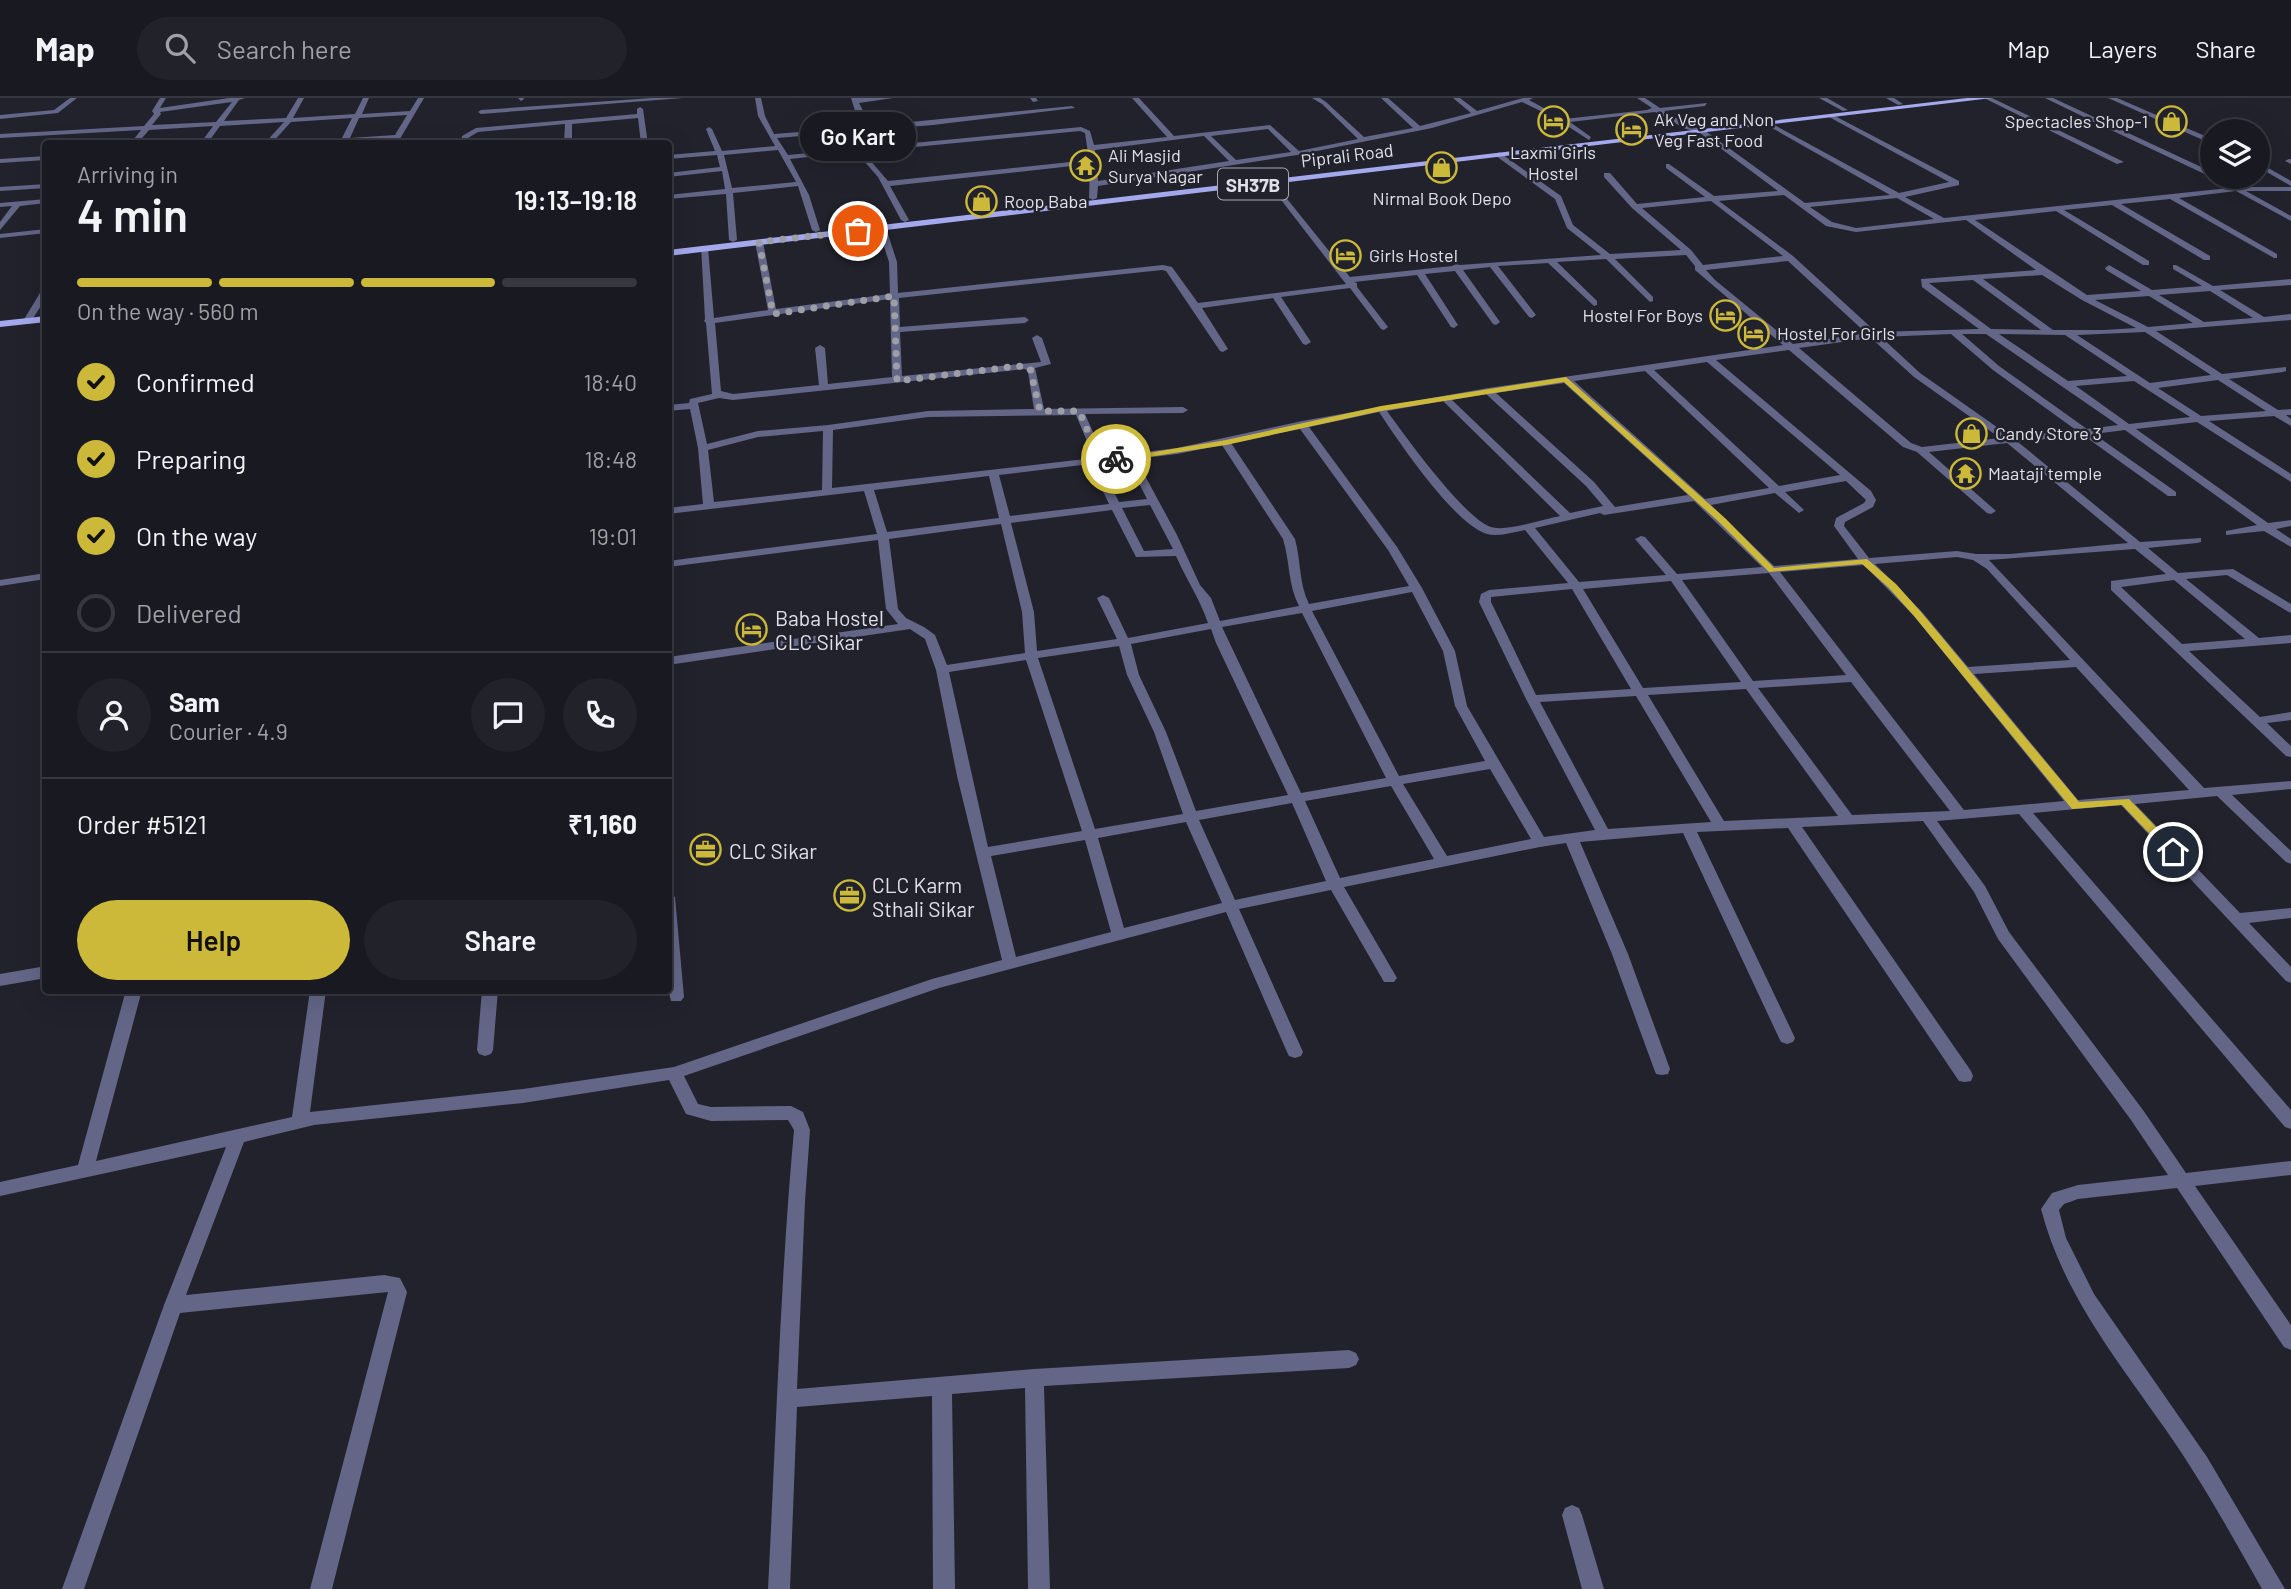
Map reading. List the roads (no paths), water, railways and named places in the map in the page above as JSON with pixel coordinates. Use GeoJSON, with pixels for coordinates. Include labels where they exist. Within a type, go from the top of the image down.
{"type":"FeatureCollection","features":[{"type":"Feature","properties":{"kind":"main road"},"geometry":{"type":"LineString","coordinates":[[672,249],[1589,138],[1954,98]]}},
{"type":"Feature","properties":{"kind":"main road","name":"Piprali Road"},"geometry":{"type":"LineString","coordinates":[[672,250],[882,228],[1987,98]]}},
{"type":"Feature","properties":{"kind":"main road"},"geometry":{"type":"LineString","coordinates":[[0,324],[42,319]]}},
{"type":"Feature","properties":{"kind":"main road"},"geometry":{"type":"LineString","coordinates":[[0,331],[42,326]]}},
{"type":"Feature","properties":{"kind":"street"},"geometry":{"type":"LineString","coordinates":[[0,117],[56,112],[74,98]]}},
{"type":"Feature","properties":{"kind":"street"},"geometry":{"type":"LineString","coordinates":[[155,111],[163,98]]}},
{"type":"Feature","properties":{"kind":"street"},"geometry":{"type":"LineString","coordinates":[[155,111],[240,98]]}},
{"type":"Feature","properties":{"kind":"street"},"geometry":{"type":"LineString","coordinates":[[206,140],[240,98]]}},
{"type":"Feature","properties":{"kind":"street"},"geometry":{"type":"LineString","coordinates":[[271,140],[289,120],[300,98]]}},
{"type":"Feature","properties":{"kind":"street"},"geometry":{"type":"LineString","coordinates":[[345,139],[366,98]]}},
{"type":"Feature","properties":{"kind":"street"},"geometry":{"type":"LineString","coordinates":[[332,140],[395,140],[421,98]]}},
{"type":"Feature","properties":{"kind":"street"},"geometry":{"type":"LineString","coordinates":[[481,112],[681,98]]}},
{"type":"Feature","properties":{"kind":"street"},"geometry":{"type":"LineString","coordinates":[[758,98],[759,112],[786,157],[813,214],[816,230]]}},
{"type":"Feature","properties":{"kind":"street"},"geometry":{"type":"LineString","coordinates":[[869,129],[854,100],[890,98]]}},
{"type":"Feature","properties":{"kind":"street"},"geometry":{"type":"LineString","coordinates":[[1135,98],[1172,139]]}},
{"type":"Feature","properties":{"kind":"street"},"geometry":{"type":"LineString","coordinates":[[1315,98],[1324,103],[1363,140]]}},
{"type":"Feature","properties":{"kind":"street"},"geometry":{"type":"LineString","coordinates":[[1384,98],[1419,128]]}},
{"type":"Feature","properties":{"kind":"street"},"geometry":{"type":"LineString","coordinates":[[1456,98],[1476,113]]}},
{"type":"Feature","properties":{"kind":"street"},"geometry":{"type":"LineString","coordinates":[[1640,98],[1688,128],[1702,131],[1829,224],[1843,229],[1856,230],[2059,210],[2236,189],[2291,219]]}},
{"type":"Feature","properties":{"kind":"street"},"geometry":{"type":"LineString","coordinates":[[1822,98],[1845,110]]}},
{"type":"Feature","properties":{"kind":"street"},"geometry":{"type":"LineString","coordinates":[[1889,98],[1900,104]]}},
{"type":"Feature","properties":{"kind":"street"},"geometry":{"type":"LineString","coordinates":[[1987,98],[2120,162]]}},
{"type":"Feature","properties":{"kind":"street"},"geometry":{"type":"LineString","coordinates":[[2048,98],[2200,170]]}},
{"type":"Feature","properties":{"kind":"street"},"geometry":{"type":"LineString","coordinates":[[2111,98],[2200,137]]}},
{"type":"Feature","properties":{"kind":"street"},"geometry":{"type":"LineString","coordinates":[[1095,184],[1297,153],[1363,140],[1526,99],[1589,138]]}},
{"type":"Feature","properties":{"kind":"street"},"geometry":{"type":"LineString","coordinates":[[637,100],[644,140]]}},
{"type":"Feature","properties":{"kind":"street"},"geometry":{"type":"LineString","coordinates":[[1563,121],[1705,104]]}},
{"type":"Feature","properties":{"kind":"street"},"geometry":{"type":"LineString","coordinates":[[774,136],[1072,108]]}},
{"type":"Feature","properties":{"kind":"street"},"geometry":{"type":"LineString","coordinates":[[137,140],[158,114],[155,111]]}},
{"type":"Feature","properties":{"kind":"street"},"geometry":{"type":"LineString","coordinates":[[0,136],[412,113]]}},
{"type":"Feature","properties":{"kind":"street"},"geometry":{"type":"LineString","coordinates":[[464,140],[464,137],[476,130],[641,116]]}},
{"type":"Feature","properties":{"kind":"street"},"geometry":{"type":"LineString","coordinates":[[1805,205],[1898,196],[1956,183],[1831,116]]}},
{"type":"Feature","properties":{"kind":"street"},"geometry":{"type":"LineString","coordinates":[[2040,123],[2097,120]]}},
{"type":"Feature","properties":{"kind":"street"},"geometry":{"type":"LineString","coordinates":[[568,140],[569,122]]}},
{"type":"Feature","properties":{"kind":"street"},"geometry":{"type":"LineString","coordinates":[[1767,123],[1944,221]]}},
{"type":"Feature","properties":{"kind":"street"},"geometry":{"type":"LineString","coordinates":[[0,136],[11,125]]}},
{"type":"Feature","properties":{"kind":"street"},"geometry":{"type":"LineString","coordinates":[[1090,148],[1269,127],[1297,153]]}},
{"type":"Feature","properties":{"kind":"street"},"geometry":{"type":"LineString","coordinates":[[709,129],[721,157],[729,192],[733,240]]}},
{"type":"Feature","properties":{"kind":"street"},"geometry":{"type":"LineString","coordinates":[[786,157],[1082,129],[1087,130],[1090,148],[1095,184],[1093,198]]}},
{"type":"Feature","properties":{"kind":"street"},"geometry":{"type":"LineString","coordinates":[[65,140],[72,132]]}},
{"type":"Feature","properties":{"kind":"street"},"geometry":{"type":"LineString","coordinates":[[1206,134],[1234,162]]}},
{"type":"Feature","properties":{"kind":"street"},"geometry":{"type":"LineString","coordinates":[[672,157],[781,148]]}},
{"type":"Feature","properties":{"kind":"street"},"geometry":{"type":"LineString","coordinates":[[858,150],[885,184],[905,220]]}},
{"type":"Feature","properties":{"kind":"street"},"geometry":{"type":"LineString","coordinates":[[1499,154],[1558,198],[1570,226],[1607,256],[1650,299]]}},
{"type":"Feature","properties":{"kind":"street"},"geometry":{"type":"LineString","coordinates":[[0,161],[42,158]]}},
{"type":"Feature","properties":{"kind":"street"},"geometry":{"type":"LineString","coordinates":[[885,184],[1092,162]]}},
{"type":"Feature","properties":{"kind":"street"},"geometry":{"type":"LineString","coordinates":[[1669,166],[1790,258],[1870,335],[1917,375],[2009,440],[2256,642]]}},
{"type":"Feature","properties":{"kind":"street"},"geometry":{"type":"LineString","coordinates":[[672,175],[724,169]]}},
{"type":"Feature","properties":{"kind":"street"},"geometry":{"type":"LineString","coordinates":[[2270,172],[2291,186]]}},
{"type":"Feature","properties":{"kind":"street"},"geometry":{"type":"LineString","coordinates":[[1607,175],[1635,206],[1688,251],[1698,268],[1907,445],[1921,450],[1991,511]]}},
{"type":"Feature","properties":{"kind":"street"},"geometry":{"type":"LineString","coordinates":[[1271,181],[1352,282],[1384,327]]}},
{"type":"Feature","properties":{"kind":"street"},"geometry":{"type":"LineString","coordinates":[[672,197],[799,184]]}},
{"type":"Feature","properties":{"kind":"street"},"geometry":{"type":"LineString","coordinates":[[0,189],[42,186]]}},
{"type":"Feature","properties":{"kind":"street"},"geometry":{"type":"LineString","coordinates":[[2270,187],[2291,186]]}},
{"type":"Feature","properties":{"kind":"street"},"geometry":{"type":"LineString","coordinates":[[1635,206],[1787,192]]}},
{"type":"Feature","properties":{"kind":"street"},"geometry":{"type":"LineString","coordinates":[[2171,196],[2274,256]]}},
{"type":"Feature","properties":{"kind":"street"},"geometry":{"type":"LineString","coordinates":[[0,205],[42,201]]}},
{"type":"Feature","properties":{"kind":"street"},"geometry":{"type":"LineString","coordinates":[[0,228],[18,203]]}},
{"type":"Feature","properties":{"kind":"street"},"geometry":{"type":"LineString","coordinates":[[2114,203],[2207,258]]}},
{"type":"Feature","properties":{"kind":"street"},"geometry":{"type":"LineString","coordinates":[[2059,210],[2146,263]]}},
{"type":"Feature","properties":{"kind":"street"},"geometry":{"type":"LineString","coordinates":[[1968,218],[2085,298],[2146,329],[2291,423]]}},
{"type":"Feature","properties":{"kind":"street"},"geometry":{"type":"LineString","coordinates":[[882,228],[893,262],[897,381]]}},
{"type":"Feature","properties":{"kind":"street"},"geometry":{"type":"LineString","coordinates":[[0,236],[42,231]]}},
{"type":"Feature","properties":{"kind":"street"},"geometry":{"type":"LineString","coordinates":[[759,242],[773,314]]}},
{"type":"Feature","properties":{"kind":"street"},"geometry":{"type":"LineString","coordinates":[[704,248],[708,321],[716,392],[719,395]]}},
{"type":"Feature","properties":{"kind":"street"},"geometry":{"type":"LineString","coordinates":[[1196,306],[1456,266],[1688,251]]}},
{"type":"Feature","properties":{"kind":"street"},"geometry":{"type":"LineString","coordinates":[[1698,268],[1790,258]]}},
{"type":"Feature","properties":{"kind":"street"},"geometry":{"type":"LineString","coordinates":[[1551,261],[1594,303]]}},
{"type":"Feature","properties":{"kind":"street"},"geometry":{"type":"LineString","coordinates":[[1492,264],[1532,315]]}},
{"type":"Feature","properties":{"kind":"street"},"geometry":{"type":"LineString","coordinates":[[1456,266],[1496,322]]}},
{"type":"Feature","properties":{"kind":"street"},"geometry":{"type":"LineString","coordinates":[[708,321],[894,296],[1157,267],[1169,269],[1223,349]]}},
{"type":"Feature","properties":{"kind":"street"},"geometry":{"type":"LineString","coordinates":[[2176,267],[2262,319]]}},
{"type":"Feature","properties":{"kind":"street"},"geometry":{"type":"LineString","coordinates":[[2109,268],[2201,324]]}},
{"type":"Feature","properties":{"kind":"street"},"geometry":{"type":"LineString","coordinates":[[2045,272],[1923,281],[1989,332],[2291,544]]}},
{"type":"Feature","properties":{"kind":"street"},"geometry":{"type":"LineString","coordinates":[[1420,273],[1454,325]]}},
{"type":"Feature","properties":{"kind":"street"},"geometry":{"type":"LineString","coordinates":[[1973,276],[2053,334]]}},
{"type":"Feature","properties":{"kind":"street"},"geometry":{"type":"LineString","coordinates":[[2085,298],[2291,282]]}},
{"type":"Feature","properties":{"kind":"street"},"geometry":{"type":"LineString","coordinates":[[1275,295],[1306,342]]}},
{"type":"Feature","properties":{"kind":"street"},"geometry":{"type":"LineString","coordinates":[[27,321],[42,297]]}},
{"type":"Feature","properties":{"kind":"street"},"geometry":{"type":"LineString","coordinates":[[672,511],[1097,462],[1226,442],[1302,424],[1488,391],[1870,335],[1953,331],[2069,334],[2288,319]]}},
{"type":"Feature","properties":{"kind":"street"},"geometry":{"type":"LineString","coordinates":[[895,330],[1025,320]]}},
{"type":"Feature","properties":{"kind":"street"},"geometry":{"type":"LineString","coordinates":[[1953,331],[1996,368],[2172,494]]}},
{"type":"Feature","properties":{"kind":"street"},"geometry":{"type":"LineString","coordinates":[[2069,334],[2291,479]]}},
{"type":"Feature","properties":{"kind":"street"},"geometry":{"type":"LineString","coordinates":[[709,506],[703,448],[694,400],[719,395],[733,397],[1046,364],[1037,338]]}},
{"type":"Feature","properties":{"kind":"street"},"geometry":{"type":"LineString","coordinates":[[820,348],[824,388]]}},
{"type":"Feature","properties":{"kind":"street"},"geometry":{"type":"LineString","coordinates":[[1709,359],[1867,493],[1871,500],[1869,505],[1840,520],[1839,526],[1864,561],[1892,586],[2076,806]]}},
{"type":"Feature","properties":{"kind":"street"},"geometry":{"type":"LineString","coordinates":[[1025,366],[1033,372],[1040,411]]}},
{"type":"Feature","properties":{"kind":"street"},"geometry":{"type":"LineString","coordinates":[[1647,368],[1799,510]]}},
{"type":"Feature","properties":{"kind":"street"},"geometry":{"type":"LineString","coordinates":[[2148,386],[2283,369]]}},
{"type":"Feature","properties":{"kind":"street"},"geometry":{"type":"LineString","coordinates":[[2066,384],[2136,378]]}},
{"type":"Feature","properties":{"kind":"street"},"geometry":{"type":"LineString","coordinates":[[1566,379],[1700,500],[1772,570],[1960,815]]}},
{"type":"Feature","properties":{"kind":"street"},"geometry":{"type":"LineString","coordinates":[[1488,391],[1599,493],[1610,509],[1604,512]]}},
{"type":"Feature","properties":{"kind":"street"},"geometry":{"type":"LineString","coordinates":[[1447,399],[1568,517]]}},
{"type":"Feature","properties":{"kind":"street"},"geometry":{"type":"LineString","coordinates":[[672,408],[694,406]]}},
{"type":"Feature","properties":{"kind":"street"},"geometry":{"type":"LineString","coordinates":[[1381,409],[1449,496],[1480,528],[1498,531],[1568,517],[1849,477]]}},
{"type":"Feature","properties":{"kind":"street"},"geometry":{"type":"LineString","coordinates":[[703,448],[758,434],[828,428],[928,414],[1183,410]]}},
{"type":"Feature","properties":{"kind":"street"},"geometry":{"type":"LineString","coordinates":[[1079,411],[1097,462],[1140,555],[1179,552]]}},
{"type":"Feature","properties":{"kind":"street"},"geometry":{"type":"LineString","coordinates":[[1921,450],[2199,419],[2291,412]]}},
{"type":"Feature","properties":{"kind":"street"},"geometry":{"type":"LineString","coordinates":[[1302,424],[1393,549],[1416,588],[1449,651],[1461,706],[1540,842]]}},
{"type":"Feature","properties":{"kind":"street"},"geometry":{"type":"LineString","coordinates":[[827,491],[828,428]]}},
{"type":"Feature","properties":{"kind":"street"},"geometry":{"type":"LineString","coordinates":[[1226,442],[1289,539],[1297,592],[1395,782],[1443,862]]}},
{"type":"Feature","properties":{"kind":"street"},"geometry":{"type":"LineString","coordinates":[[1130,457],[1195,586],[1205,598],[1214,623],[1335,884],[1388,978]]}},
{"type":"Feature","properties":{"kind":"street"},"geometry":{"type":"LineString","coordinates":[[2272,466],[2291,464]]}},
{"type":"Feature","properties":{"kind":"street"},"geometry":{"type":"LineString","coordinates":[[993,472],[1028,612],[1031,656],[1091,836],[1119,935]]}},
{"type":"Feature","properties":{"kind":"street"},"geometry":{"type":"LineString","coordinates":[[868,488],[883,536],[892,609],[897,619],[908,626]]}},
{"type":"Feature","properties":{"kind":"street"},"geometry":{"type":"LineString","coordinates":[[672,563],[1154,501]]}},
{"type":"Feature","properties":{"kind":"street"},"geometry":{"type":"LineString","coordinates":[[2230,533],[2291,523]]}},
{"type":"Feature","properties":{"kind":"street"},"geometry":{"type":"LineString","coordinates":[[1528,526],[1576,586],[1720,826]]}},
{"type":"Feature","properties":{"kind":"street"},"geometry":{"type":"LineString","coordinates":[[1641,539],[1674,577],[1849,821]]}},
{"type":"Feature","properties":{"kind":"street"},"geometry":{"type":"LineString","coordinates":[[1604,834],[1532,699],[1485,602],[1485,596],[1864,561],[1957,554],[2010,557],[2197,540]]}},
{"type":"Feature","properties":{"kind":"street"},"geometry":{"type":"LineString","coordinates":[[1976,557],[1991,566],[2201,794]]}},
{"type":"Feature","properties":{"kind":"street"},"geometry":{"type":"LineString","coordinates":[[2291,610],[2230,571],[2115,583],[2116,588],[2291,753]]}},
{"type":"Feature","properties":{"kind":"street"},"geometry":{"type":"LineString","coordinates":[[0,583],[42,577]]}},
{"type":"Feature","properties":{"kind":"street"},"geometry":{"type":"LineString","coordinates":[[942,669],[1124,642],[1214,623],[1416,588]]}},
{"type":"Feature","properties":{"kind":"street"},"geometry":{"type":"LineString","coordinates":[[1103,598],[1124,642],[1133,676],[1160,732],[1191,817],[1295,1052]]}},
{"type":"Feature","properties":{"kind":"street"},"geometry":{"type":"LineString","coordinates":[[672,660],[908,626],[922,628],[933,640],[942,669],[1010,963]]}},
{"type":"Feature","properties":{"kind":"street"},"geometry":{"type":"LineString","coordinates":[[2181,648],[2291,639]]}},
{"type":"Feature","properties":{"kind":"street"},"geometry":{"type":"LineString","coordinates":[[1965,671],[2078,663]]}},
{"type":"Feature","properties":{"kind":"street"},"geometry":{"type":"LineString","coordinates":[[1532,699],[1855,678]]}},
{"type":"Feature","properties":{"kind":"street"},"geometry":{"type":"LineString","coordinates":[[2257,720],[2291,716]]}},
{"type":"Feature","properties":{"kind":"street"},"geometry":{"type":"LineString","coordinates":[[983,853],[1493,764]]}},
{"type":"Feature","properties":{"kind":"street"},"geometry":{"type":"LineString","coordinates":[[0,1189],[300,1121],[523,1096],[674,1073],[937,983],[1010,963],[1229,906],[1540,842],[1604,834],[1720,826],[1960,815],[2291,786]]}},
{"type":"Feature","properties":{"kind":"street"},"geometry":{"type":"LineString","coordinates":[[2220,791],[2291,859]]}},
{"type":"Feature","properties":{"kind":"street"},"geometry":{"type":"LineString","coordinates":[[2125,801],[2291,977]]}},
{"type":"Feature","properties":{"kind":"street"},"geometry":{"type":"LineString","coordinates":[[2023,810],[2291,1122]]}},
{"type":"Feature","properties":{"kind":"street"},"geometry":{"type":"LineString","coordinates":[[1926,816],[1980,890],[1991,917],[2003,935],[2137,1115],[2291,1341]]}},
{"type":"Feature","properties":{"kind":"street"},"geometry":{"type":"LineString","coordinates":[[1794,824],[1965,1076]]}},
{"type":"Feature","properties":{"kind":"street"},"geometry":{"type":"LineString","coordinates":[[1688,829],[1787,1038]]}},
{"type":"Feature","properties":{"kind":"street"},"geometry":{"type":"LineString","coordinates":[[1571,838],[1620,954],[1662,1069]]}},
{"type":"Feature","properties":{"kind":"street"},"geometry":{"type":"LineString","coordinates":[[2237,919],[2291,913]]}},
{"type":"Feature","properties":{"kind":"street"},"geometry":{"type":"LineString","coordinates":[[672,947],[676,997]]}},
{"type":"Feature","properties":{"kind":"street"},"geometry":{"type":"LineString","coordinates":[[0,980],[42,973]]}},
{"type":"Feature","properties":{"kind":"street"},"geometry":{"type":"LineString","coordinates":[[85,1170],[133,994]]}},
{"type":"Feature","properties":{"kind":"street"},"geometry":{"type":"LineString","coordinates":[[300,1121],[317,994]]}},
{"type":"Feature","properties":{"kind":"street"},"geometry":{"type":"LineString","coordinates":[[485,1050],[491,994]]}},
{"type":"Feature","properties":{"kind":"street"},"geometry":{"type":"LineString","coordinates":[[674,1073],[692,1109],[711,1114],[791,1113],[797,1117],[802,1130],[786,1399],[779,1589]]}},
{"type":"Feature","properties":{"kind":"street"},"geometry":{"type":"LineString","coordinates":[[73,1589],[173,1305],[238,1137]]}},
{"type":"Feature","properties":{"kind":"street"},"geometry":{"type":"LineString","coordinates":[[2274,1589],[2191,1449],[2079,1284],[2053,1227],[2050,1209],[2058,1198],[2078,1192],[2291,1168]]}},
{"type":"Feature","properties":{"kind":"street"},"geometry":{"type":"LineString","coordinates":[[173,1305],[394,1284],[398,1292],[321,1589]]}},
{"type":"Feature","properties":{"kind":"street"},"geometry":{"type":"LineString","coordinates":[[786,1399],[1034,1378],[1349,1359]]}},
{"type":"Feature","properties":{"kind":"street"},"geometry":{"type":"LineString","coordinates":[[1034,1378],[1039,1589]]}},
{"type":"Feature","properties":{"kind":"street"},"geometry":{"type":"LineString","coordinates":[[942,1387],[944,1589]]}},
{"type":"Feature","properties":{"kind":"street"},"geometry":{"type":"LineString","coordinates":[[1572,1515],[1593,1589]]}},
{"type":"Feature","properties":{"kind":"place","name":"Laxmi Girls Hostel"},"geometry":{"type":"Point","coordinates":[1553,121]}},
{"type":"Feature","properties":{"kind":"place","name":"Spectacles Shop-1"},"geometry":{"type":"Point","coordinates":[2171,121]}},
{"type":"Feature","properties":{"kind":"place","name":"Ak Veg and Non Veg Fast Food"},"geometry":{"type":"Point","coordinates":[1631,129]}},
{"type":"Feature","properties":{"kind":"place","name":"Ali Masjid Surya Nagar"},"geometry":{"type":"Point","coordinates":[1085,165]}},
{"type":"Feature","properties":{"kind":"place","name":"Nirmal Book Depo"},"geometry":{"type":"Point","coordinates":[1442,167]}},
{"type":"Feature","properties":{"kind":"place","name":"Roop Baba"},"geometry":{"type":"Point","coordinates":[981,201]}},
{"type":"Feature","properties":{"kind":"place","name":"Go Kart"},"geometry":{"type":"Point","coordinates":[858,231]}},
{"type":"Feature","properties":{"kind":"place","name":"Girls Hostel"},"geometry":{"type":"Point","coordinates":[1346,255]}},
{"type":"Feature","properties":{"kind":"place","name":"Hostel For Boys"},"geometry":{"type":"Point","coordinates":[1726,315]}},
{"type":"Feature","properties":{"kind":"place","name":"Hostel For Girls"},"geometry":{"type":"Point","coordinates":[1754,333]}},
{"type":"Feature","properties":{"kind":"place","name":"Candy Store 3"},"geometry":{"type":"Point","coordinates":[1972,433]}},
{"type":"Feature","properties":{"kind":"place","name":"Maataji temple"},"geometry":{"type":"Point","coordinates":[1965,473]}},
{"type":"Feature","properties":{"kind":"place","name":"Baba Hostel CLC Sikar"},"geometry":{"type":"Point","coordinates":[752,629]}},
{"type":"Feature","properties":{"kind":"place","name":"CLC Sikar"},"geometry":{"type":"Point","coordinates":[706,850]}},
{"type":"Feature","properties":{"kind":"place","name":"CLC Karm Sthali Sikar"},"geometry":{"type":"Point","coordinates":[849,896]}}]}
